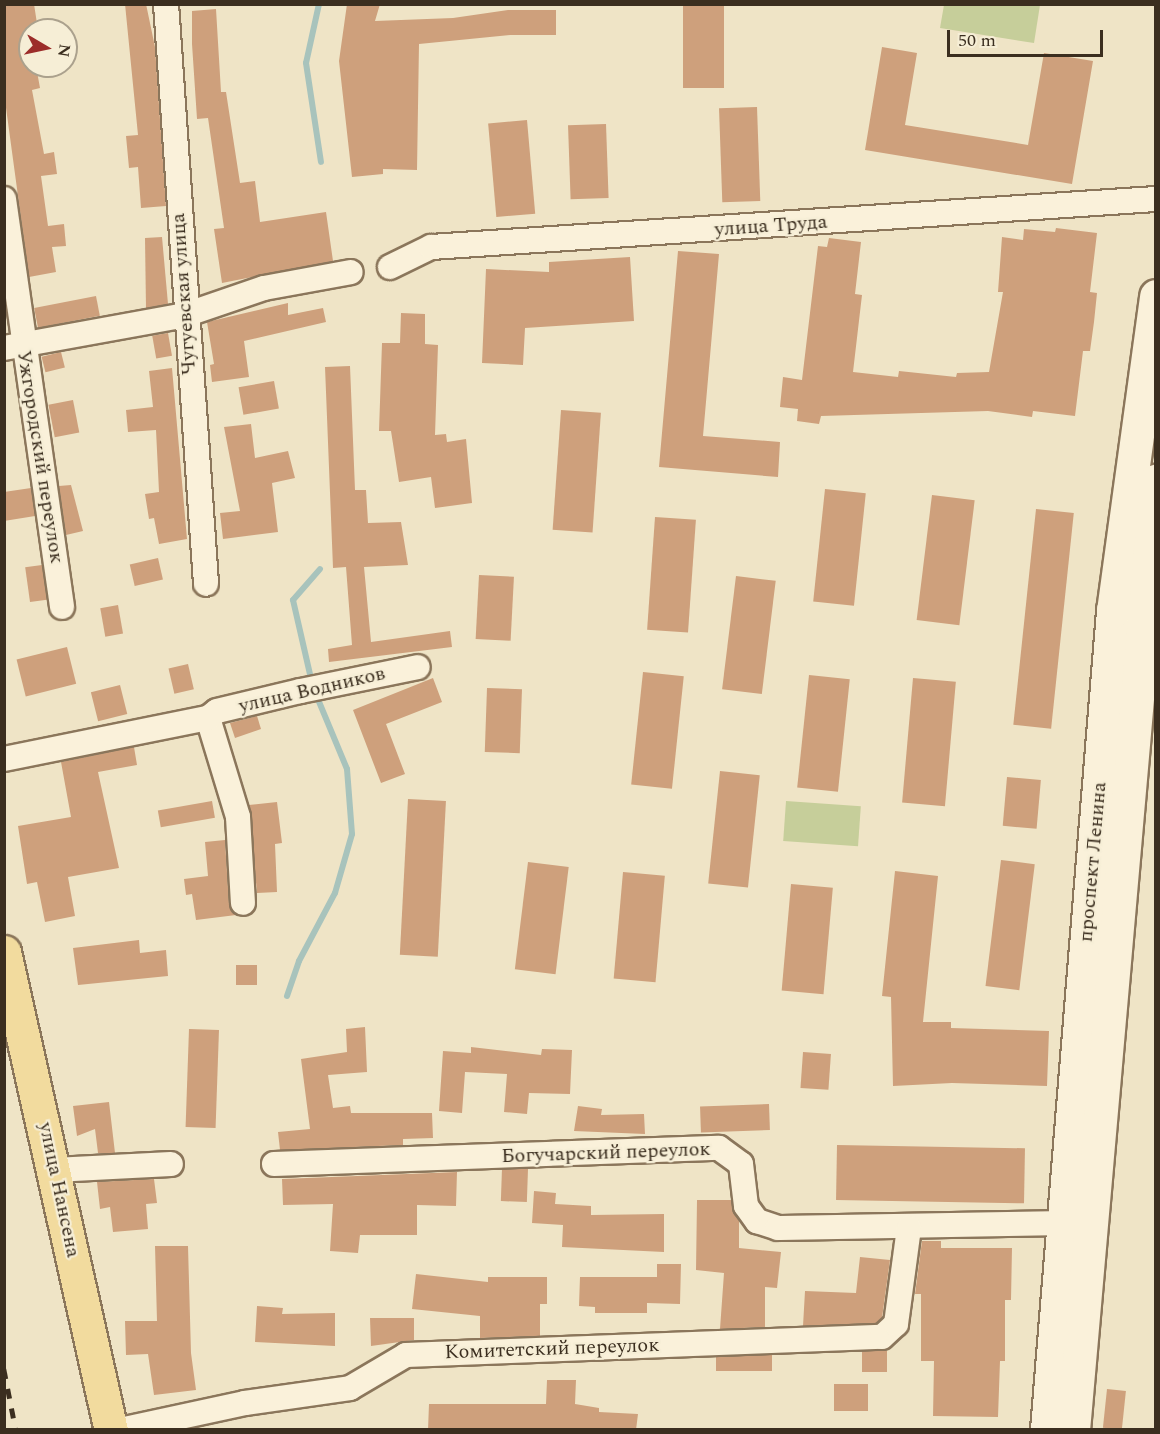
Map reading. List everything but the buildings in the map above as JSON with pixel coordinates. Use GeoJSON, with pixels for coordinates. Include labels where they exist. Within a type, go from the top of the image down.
{"type":"FeatureCollection","features":[{"type":"Feature","properties":{"kind":"main road","name":"проспект Ленина"},"geometry":{"type":"LineString","coordinates":[[1047,1430],[1067,1223],[1113,611],[1155,296]]}},
{"type":"Feature","properties":{"kind":"main road","name":"проспект Ленина"},"geometry":{"type":"LineString","coordinates":[[1073,1430],[1155,490]]}},
{"type":"Feature","properties":{"kind":"main road","name":"улица Нансена"},"geometry":{"type":"LineString","coordinates":[[4,951],[111,1430]]}},
{"type":"Feature","properties":{"kind":"street","name":"Чугуевская улица"},"geometry":{"type":"LineString","coordinates":[[166,4],[185,315],[206,584]]}},
{"type":"Feature","properties":{"kind":"street","name":"Ужгородский переулок"},"geometry":{"type":"LineString","coordinates":[[4,199],[14,346],[62,607]]}},
{"type":"Feature","properties":{"kind":"street","name":"улица Труда"},"geometry":{"type":"LineString","coordinates":[[390,267],[431,247],[1155,199]]}},
{"type":"Feature","properties":{"kind":"street"},"geometry":{"type":"LineString","coordinates":[[14,346],[185,315],[264,288],[351,272]]}},
{"type":"Feature","properties":{"kind":"street","name":"улица Водников"},"geometry":{"type":"LineString","coordinates":[[4,759],[208,717],[217,711],[300,691],[418,667]]}},
{"type":"Feature","properties":{"kind":"street"},"geometry":{"type":"LineString","coordinates":[[208,717],[238,817],[243,903]]}},
{"type":"Feature","properties":{"kind":"street","name":"Богучарский переулок"},"geometry":{"type":"LineString","coordinates":[[274,1164],[719,1148],[741,1164],[746,1206],[757,1221],[778,1228],[909,1228],[1067,1223]]}},
{"type":"Feature","properties":{"kind":"street"},"geometry":{"type":"LineString","coordinates":[[54,1170],[171,1164]]}},
{"type":"Feature","properties":{"kind":"street","name":"Комитетский переулок"},"geometry":{"type":"LineString","coordinates":[[120,1430],[245,1403],[350,1388],[406,1355],[882,1337],[896,1324],[909,1228]]}},
{"type":"Feature","properties":{"kind":"green space"},"geometry":{"type":"Polygon","coordinates":[[[944,5],[1040,5],[1034,43],[940,28],[944,5]]]}},
{"type":"Feature","properties":{"kind":"green space"},"geometry":{"type":"Polygon","coordinates":[[[786,801],[861,806],[858,846],[783,841],[786,801]]]}},
{"type":"Feature","properties":{"kind":"waterway"},"geometry":{"type":"LineString","coordinates":[[319,4],[306,63],[321,162]]}},
{"type":"Feature","properties":{"kind":"waterway"},"geometry":{"type":"LineString","coordinates":[[312,683],[293,600],[320,569]]}},
{"type":"Feature","properties":{"kind":"waterway"},"geometry":{"type":"LineString","coordinates":[[287,996],[299,961],[335,893],[352,834],[347,769],[315,692]]}},
{"type":"Feature","properties":{"kind":"railway"},"geometry":{"type":"LineString","coordinates":[[4,1369],[16,1430]]}}]}
